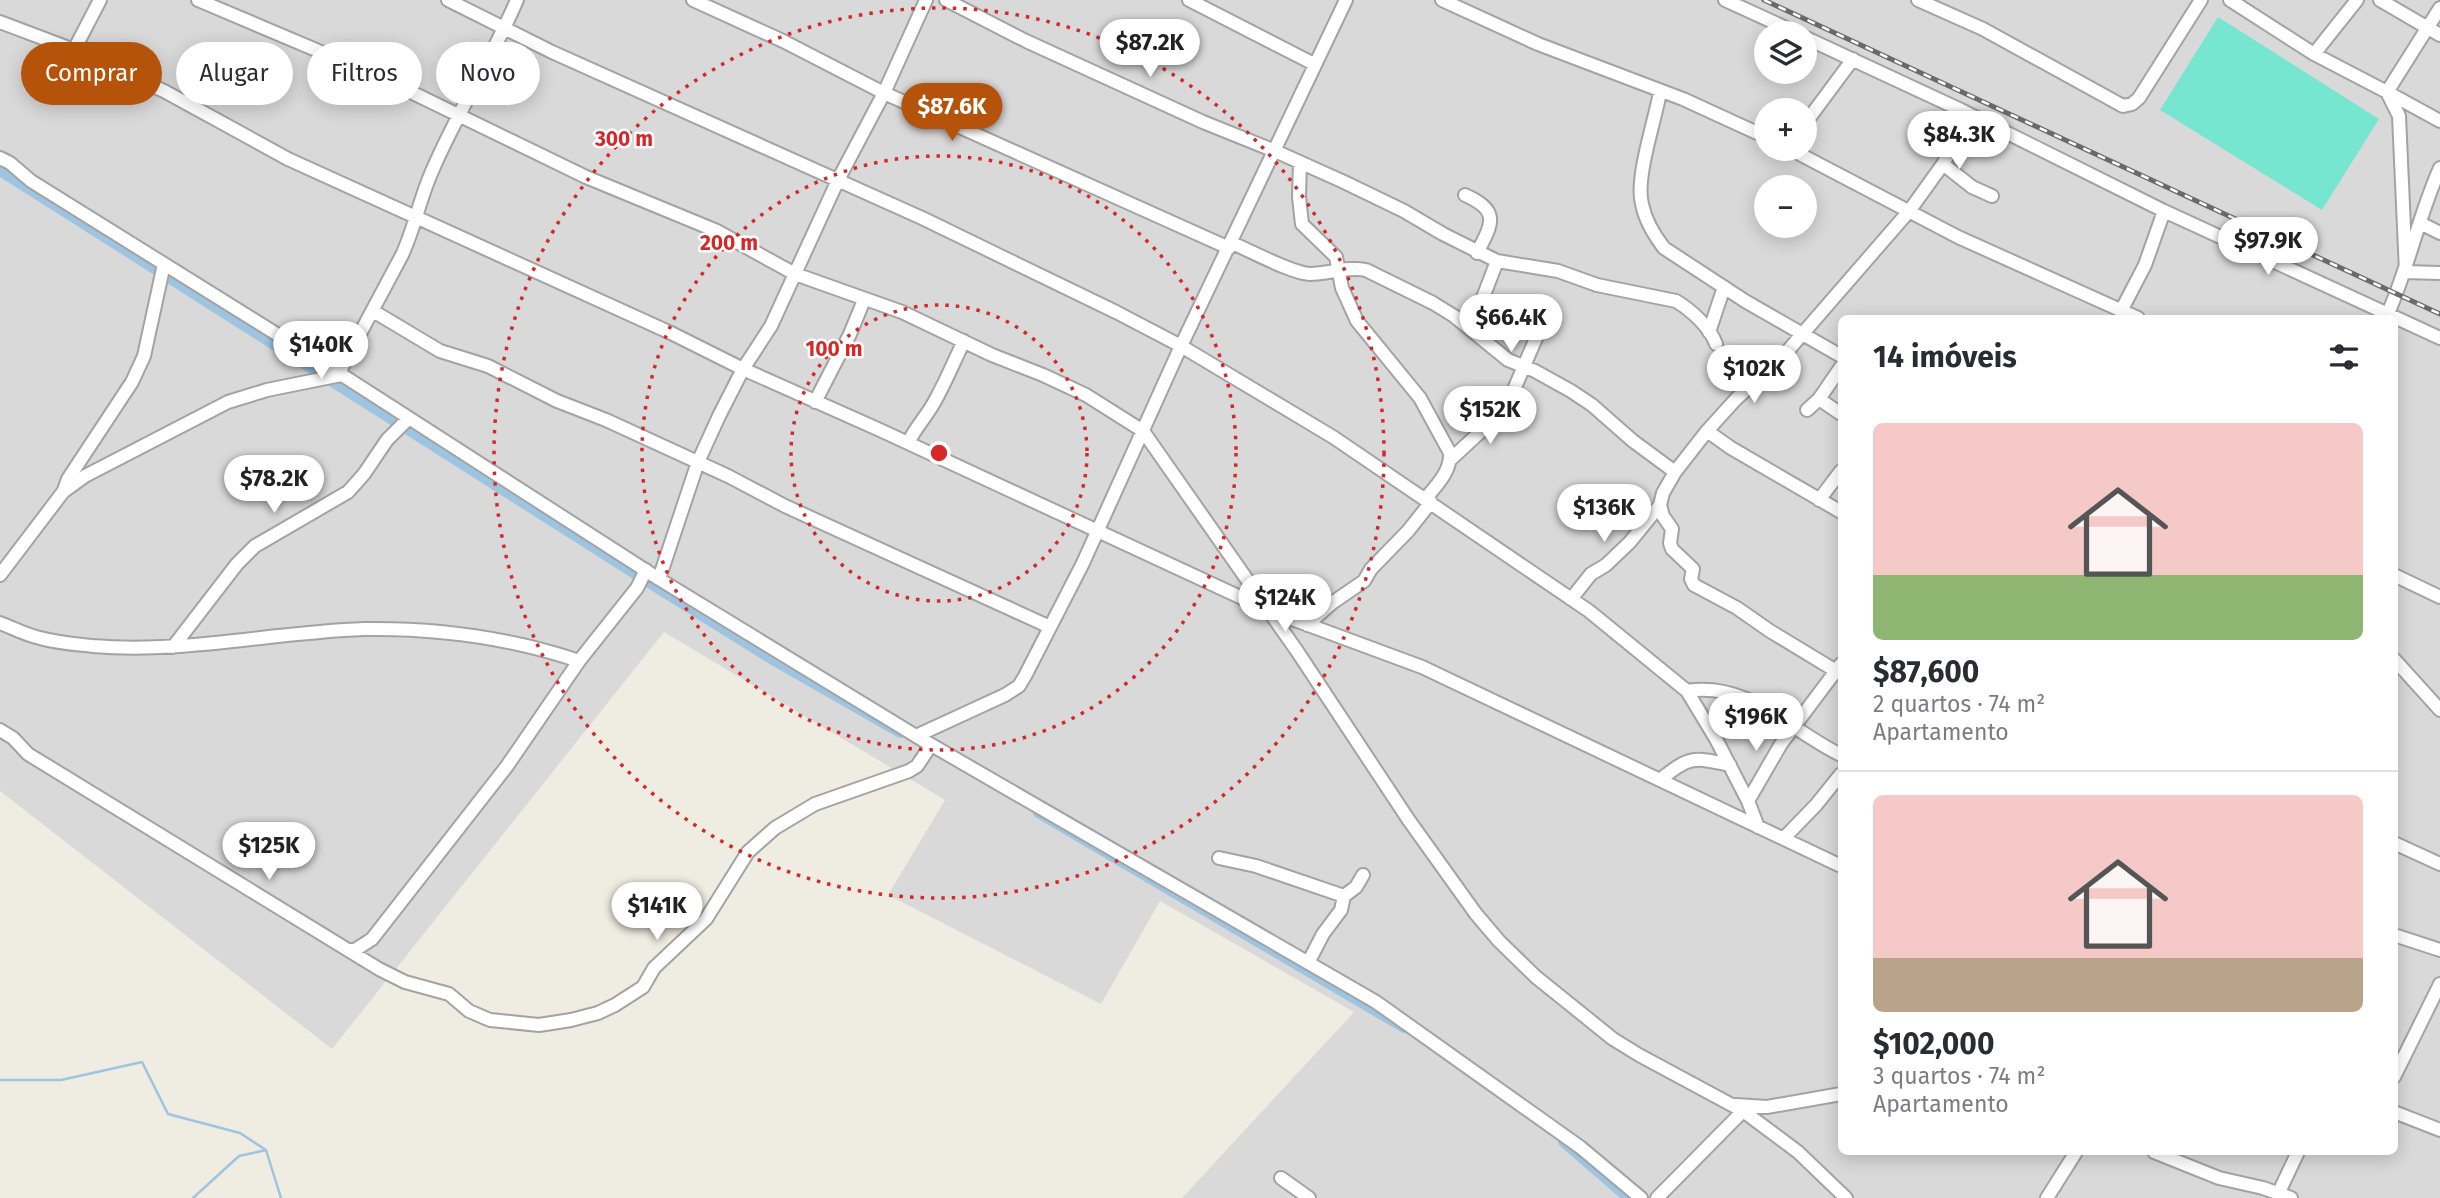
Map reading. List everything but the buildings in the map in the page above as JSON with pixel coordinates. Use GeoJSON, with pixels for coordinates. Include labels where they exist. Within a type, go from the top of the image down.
{"type":"FeatureCollection","features":[{"type":"Feature","properties":{"kind":"street"},"geometry":{"type":"LineString","coordinates":[[78,42],[100,0]]}},
{"type":"Feature","properties":{"kind":"street"},"geometry":{"type":"LineString","coordinates":[[198,0],[380,77],[586,177],[717,231],[795,274],[902,312],[1086,395],[1143,431],[1268,610],[1408,819],[1476,914],[1499,941],[1536,977],[1613,1039],[1738,1108],[1798,1152],[1846,1198]]}},
{"type":"Feature","properties":{"kind":"street"},"geometry":{"type":"LineString","coordinates":[[448,0],[631,89],[922,218],[1181,346],[1333,437],[1571,599],[1687,691],[1730,765],[1758,827]]}},
{"type":"Feature","properties":{"kind":"street"},"geometry":{"type":"LineString","coordinates":[[63,492],[111,461],[228,402],[267,390],[340,374],[411,237],[429,179],[517,0]]}},
{"type":"Feature","properties":{"kind":"street"},"geometry":{"type":"LineString","coordinates":[[693,0],[783,41],[884,93],[1230,246],[1304,273],[1356,268],[1376,274],[1433,303],[1471,329],[1508,360],[1553,380],[1592,405],[1633,441],[1675,472]]}},
{"type":"Feature","properties":{"kind":"street"},"geometry":{"type":"LineString","coordinates":[[659,579],[698,462],[743,369],[771,326],[838,180],[884,93],[926,0]]}},
{"type":"Feature","properties":{"kind":"street"},"geometry":{"type":"LineString","coordinates":[[946,0],[1026,41],[1203,122],[1275,150],[1404,211],[1477,253],[1497,261],[1558,271],[1597,285],[1676,300],[1713,335],[1716,344]]}},
{"type":"Feature","properties":{"kind":"street"},"geometry":{"type":"LineString","coordinates":[[1189,0],[1314,64]]}},
{"type":"Feature","properties":{"kind":"street"},"geometry":{"type":"LineString","coordinates":[[916,736],[1019,686],[1083,563],[1181,346],[1346,0]]}},
{"type":"Feature","properties":{"kind":"street"},"geometry":{"type":"LineString","coordinates":[[1441,0],[1538,44],[1683,99],[1754,132]]}},
{"type":"Feature","properties":{"kind":"street"},"geometry":{"type":"LineString","coordinates":[[1725,0],[1771,21]]}},
{"type":"Feature","properties":{"kind":"street"},"geometry":{"type":"LineString","coordinates":[[1918,0],[1983,29],[2123,106],[2140,98],[2201,0]]}},
{"type":"Feature","properties":{"kind":"street"},"geometry":{"type":"LineString","coordinates":[[2314,54],[2357,0]]}},
{"type":"Feature","properties":{"kind":"street"},"geometry":{"type":"LineString","coordinates":[[2380,0],[2435,31]]}},
{"type":"Feature","properties":{"kind":"street"},"geometry":{"type":"LineString","coordinates":[[2233,1],[2314,54],[2440,121]]}},
{"type":"Feature","properties":{"kind":"street"},"geometry":{"type":"LineString","coordinates":[[2387,92],[2435,31],[2440,8]]}},
{"type":"Feature","properties":{"kind":"street"},"geometry":{"type":"LineString","coordinates":[[0,22],[53,42]]}},
{"type":"Feature","properties":{"kind":"street"},"geometry":{"type":"LineString","coordinates":[[1817,43],[1962,110],[2164,211],[2385,315]]}},
{"type":"Feature","properties":{"kind":"street"},"geometry":{"type":"LineString","coordinates":[[1817,108],[1853,60]]}},
{"type":"Feature","properties":{"kind":"street"},"geometry":{"type":"LineString","coordinates":[[162,91],[288,159],[671,333],[743,369],[1268,610],[1422,667],[1838,865]]}},
{"type":"Feature","properties":{"kind":"street"},"geometry":{"type":"LineString","coordinates":[[1660,92],[1641,183],[1642,205],[1647,221],[1664,248],[1724,288],[1838,354]]}},
{"type":"Feature","properties":{"kind":"street"},"geometry":{"type":"LineString","coordinates":[[2387,92],[2399,116],[2406,272]]}},
{"type":"Feature","properties":{"kind":"street"},"geometry":{"type":"LineString","coordinates":[[1571,599],[1591,574],[1606,565],[1630,542],[1660,505],[1675,472],[1707,430],[1785,354],[1910,210],[1953,146],[1962,110]]}},
{"type":"Feature","properties":{"kind":"street"},"geometry":{"type":"LineString","coordinates":[[0,158],[31,181],[340,374],[659,579],[931,745],[1376,1002],[1580,1147],[1641,1198]]}},
{"type":"Feature","properties":{"kind":"street"},"geometry":{"type":"LineString","coordinates":[[1814,161],[1958,237],[2131,315]]}},
{"type":"Feature","properties":{"kind":"street"},"geometry":{"type":"LineString","coordinates":[[1300,162],[1299,197],[1302,224],[1336,257],[1342,288],[1357,321],[1420,398],[1443,438],[1450,460]]}},
{"type":"Feature","properties":{"kind":"street"},"geometry":{"type":"LineString","coordinates":[[1943,164],[1972,187],[1992,196]]}},
{"type":"Feature","properties":{"kind":"street"},"geometry":{"type":"LineString","coordinates":[[2387,315],[2406,272],[2428,195],[2440,168]]}},
{"type":"Feature","properties":{"kind":"street"},"geometry":{"type":"LineString","coordinates":[[1465,195],[1482,204],[1492,217],[1491,225],[1477,253]]}},
{"type":"Feature","properties":{"kind":"street"},"geometry":{"type":"LineString","coordinates":[[2121,311],[2145,265],[2164,211]]}},
{"type":"Feature","properties":{"kind":"street"},"geometry":{"type":"LineString","coordinates":[[2420,223],[2440,233]]}},
{"type":"Feature","properties":{"kind":"street"},"geometry":{"type":"LineString","coordinates":[[1471,329],[1497,261]]}},
{"type":"Feature","properties":{"kind":"street"},"geometry":{"type":"LineString","coordinates":[[0,575],[63,492],[68,479],[132,382],[144,356],[164,264]]}},
{"type":"Feature","properties":{"kind":"street"},"geometry":{"type":"LineString","coordinates":[[2406,272],[2440,273]]}},
{"type":"Feature","properties":{"kind":"street"},"geometry":{"type":"LineString","coordinates":[[1709,332],[1724,288]]}},
{"type":"Feature","properties":{"kind":"street"},"geometry":{"type":"LineString","coordinates":[[816,402],[864,300]]}},
{"type":"Feature","properties":{"kind":"street"},"geometry":{"type":"LineString","coordinates":[[373,311],[440,351],[488,366],[558,401],[698,462],[785,506],[1050,626]]}},
{"type":"Feature","properties":{"kind":"street"},"geometry":{"type":"LineString","coordinates":[[1307,625],[1332,603],[1364,581],[1371,569],[1408,531],[1440,483],[1450,460],[1506,408],[1546,315]]}},
{"type":"Feature","properties":{"kind":"street"},"geometry":{"type":"LineString","coordinates":[[2398,321],[2440,338]]}},
{"type":"Feature","properties":{"kind":"street"},"geometry":{"type":"LineString","coordinates":[[908,443],[916,426],[928,413],[938,395],[964,341]]}},
{"type":"Feature","properties":{"kind":"street"},"geometry":{"type":"LineString","coordinates":[[1807,411],[1838,372]]}},
{"type":"Feature","properties":{"kind":"street"},"geometry":{"type":"LineString","coordinates":[[1819,399],[1838,412]]}},
{"type":"Feature","properties":{"kind":"street"},"geometry":{"type":"LineString","coordinates":[[173,647],[237,564],[255,546],[348,492],[365,474],[387,440],[408,418]]}},
{"type":"Feature","properties":{"kind":"street"},"geometry":{"type":"LineString","coordinates":[[1707,430],[1731,448],[1838,510]]}},
{"type":"Feature","properties":{"kind":"street"},"geometry":{"type":"LineString","coordinates":[[1819,500],[1838,475]]}},
{"type":"Feature","properties":{"kind":"street"},"geometry":{"type":"LineString","coordinates":[[1660,505],[1663,516],[1672,529],[1672,549],[1693,569],[1691,579],[1694,585],[1838,668]]}},
{"type":"Feature","properties":{"kind":"street"},"geometry":{"type":"LineString","coordinates":[[348,950],[355,950],[372,939],[507,766],[579,661],[637,588],[646,570]]}},
{"type":"Feature","properties":{"kind":"street"},"geometry":{"type":"LineString","coordinates":[[2398,577],[2440,597]]}},
{"type":"Feature","properties":{"kind":"street"},"geometry":{"type":"LineString","coordinates":[[0,624],[40,638],[69,644],[124,648],[173,647],[366,629],[461,635],[539,648],[579,661]]}},
{"type":"Feature","properties":{"kind":"street"},"geometry":{"type":"LineString","coordinates":[[2398,663],[2440,710]]}},
{"type":"Feature","properties":{"kind":"street"},"geometry":{"type":"LineString","coordinates":[[1748,801],[1794,725],[1838,670]]}},
{"type":"Feature","properties":{"kind":"street"},"geometry":{"type":"LineString","coordinates":[[1687,691],[1712,688],[1731,692],[1794,725],[1838,753]]}},
{"type":"Feature","properties":{"kind":"street"},"geometry":{"type":"LineString","coordinates":[[0,730],[13,738],[27,754],[405,982],[449,994],[468,1011],[490,1020],[548,1024],[598,1013],[643,987],[654,968],[706,919],[748,852],[775,828],[815,804],[909,771],[917,766],[931,745]]}},
{"type":"Feature","properties":{"kind":"street"},"geometry":{"type":"LineString","coordinates":[[1661,779],[1685,760],[1707,760],[1730,765]]}},
{"type":"Feature","properties":{"kind":"street"},"geometry":{"type":"LineString","coordinates":[[1784,838],[1838,778]]}},
{"type":"Feature","properties":{"kind":"street"},"geometry":{"type":"LineString","coordinates":[[2398,845],[2440,863]]}},
{"type":"Feature","properties":{"kind":"street"},"geometry":{"type":"LineString","coordinates":[[1219,858],[1256,866],[1344,896]]}},
{"type":"Feature","properties":{"kind":"street"},"geometry":{"type":"LineString","coordinates":[[1308,963],[1323,934],[1341,910],[1344,896],[1356,887],[1363,875]]}},
{"type":"Feature","properties":{"kind":"street"},"geometry":{"type":"LineString","coordinates":[[2398,936],[2440,950]]}},
{"type":"Feature","properties":{"kind":"street"},"geometry":{"type":"LineString","coordinates":[[2398,1069],[2440,984]]}},
{"type":"Feature","properties":{"kind":"street"},"geometry":{"type":"LineString","coordinates":[[1657,1198],[1738,1108],[1767,1107],[1838,1095]]}},
{"type":"Feature","properties":{"kind":"street"},"geometry":{"type":"LineString","coordinates":[[2398,1114],[2440,1130]]}},
{"type":"Feature","properties":{"kind":"street"},"geometry":{"type":"LineString","coordinates":[[2047,1198],[2074,1155]]}},
{"type":"Feature","properties":{"kind":"street"},"geometry":{"type":"LineString","coordinates":[[2162,1155],[2219,1178],[2285,1195],[2297,1155]]}},
{"type":"Feature","properties":{"kind":"street"},"geometry":{"type":"LineString","coordinates":[[1281,1178],[1309,1198]]}},
{"type":"Feature","properties":{"kind":"shaded area"},"geometry":{"type":"Polygon","coordinates":[[[0,0],[2440,0],[2440,1198],[1182,1198],[1354,1012],[1160,901],[1101,1004],[888,895],[945,800],[664,632],[332,1049],[0,791],[0,0]]]}},
{"type":"Feature","properties":{"kind":"shaded area"},"geometry":{"type":"Polygon","coordinates":[[[2218,17],[2379,119],[2322,210],[2160,110],[2218,17]]]}},
{"type":"Feature","properties":{"kind":"waterway"},"geometry":{"type":"LineString","coordinates":[[0,171],[649,583],[776,662],[900,733]]}},
{"type":"Feature","properties":{"kind":"waterway"},"geometry":{"type":"LineString","coordinates":[[1038,813],[1404,1028]]}},
{"type":"Feature","properties":{"kind":"waterway"},"geometry":{"type":"LineString","coordinates":[[0,1080],[61,1080],[142,1062],[168,1114],[240,1133],[266,1150],[281,1198]]}},
{"type":"Feature","properties":{"kind":"waterway"},"geometry":{"type":"LineString","coordinates":[[1563,1142],[1628,1198]]}},
{"type":"Feature","properties":{"kind":"waterway"},"geometry":{"type":"LineString","coordinates":[[193,1198],[239,1156],[266,1150]]}},
{"type":"Feature","properties":{"kind":"railway"},"geometry":{"type":"LineString","coordinates":[[1764,0],[2440,314]]}}]}
